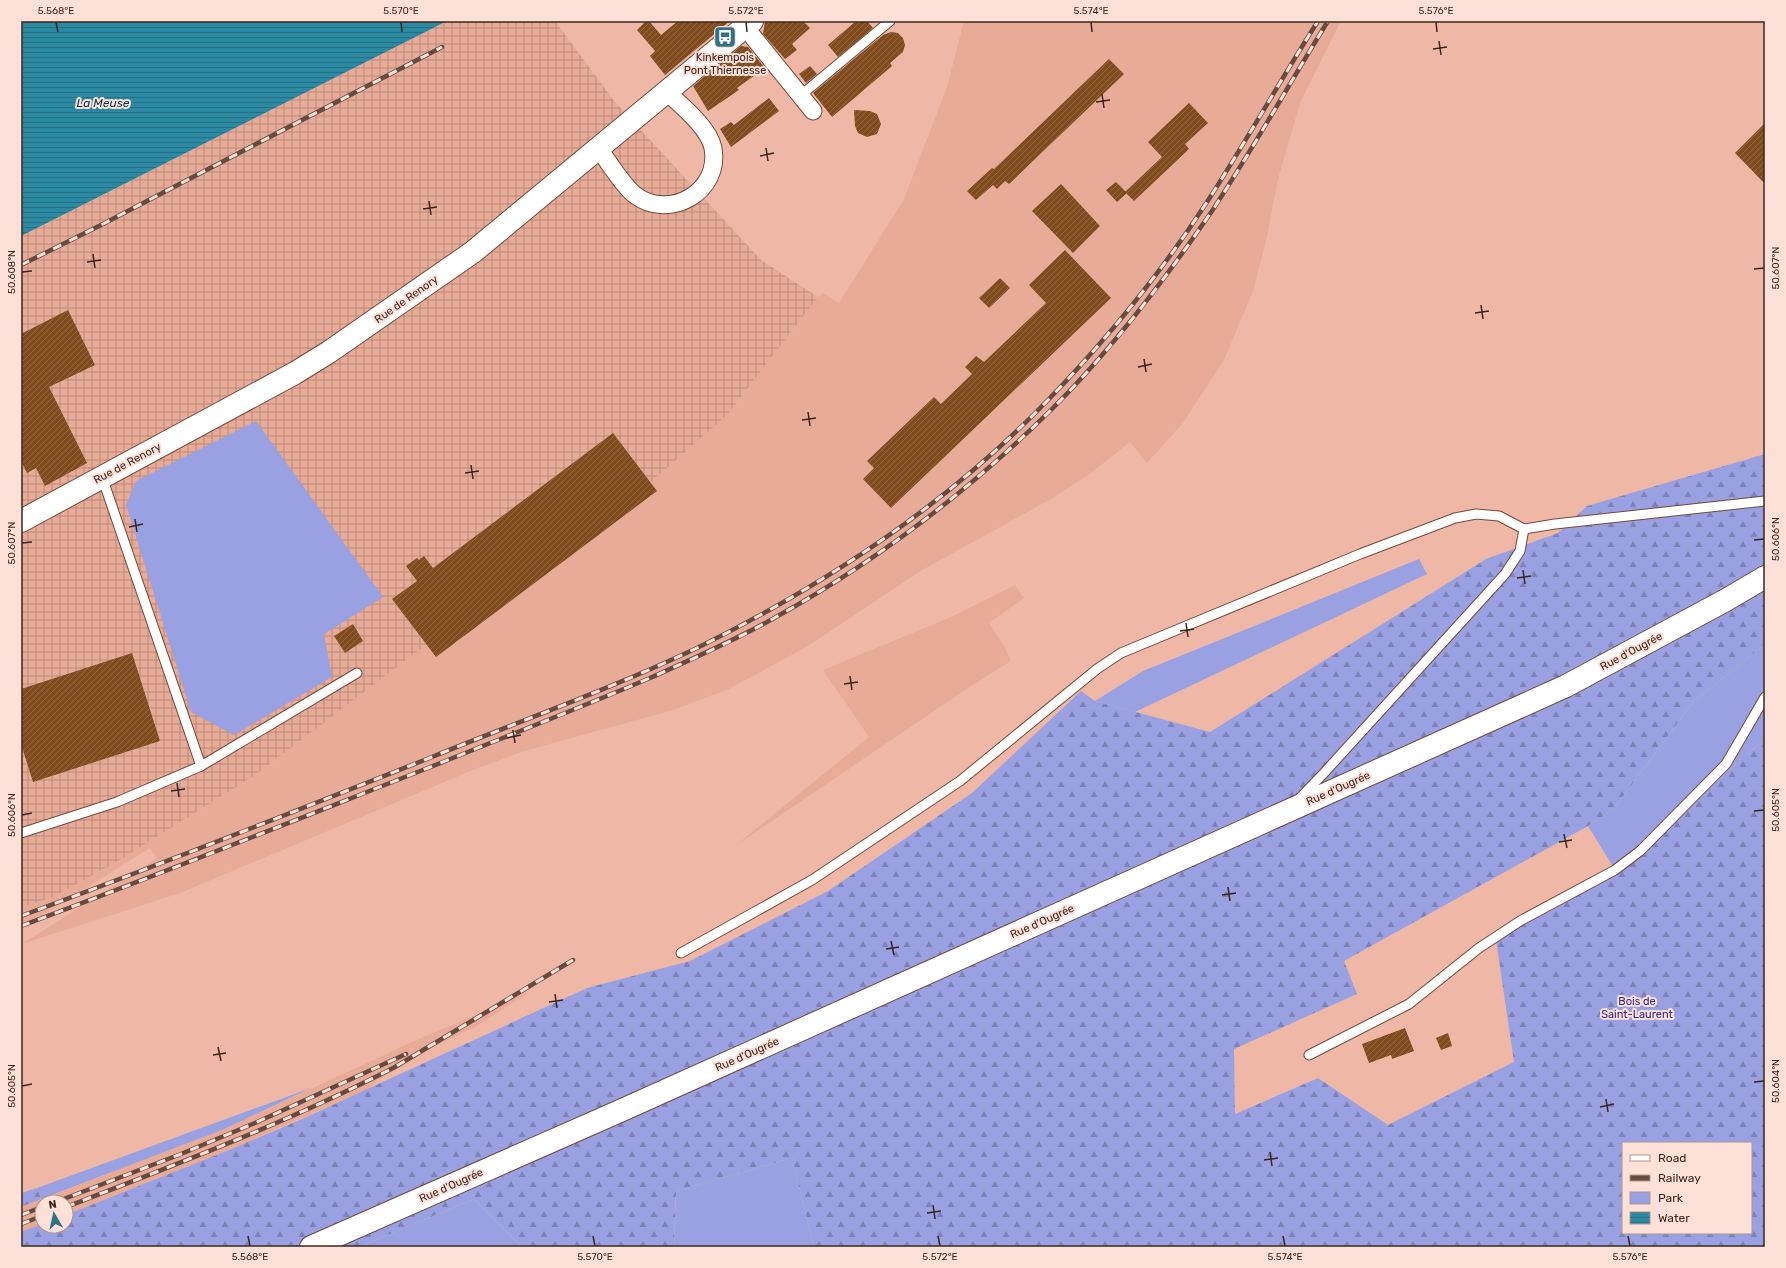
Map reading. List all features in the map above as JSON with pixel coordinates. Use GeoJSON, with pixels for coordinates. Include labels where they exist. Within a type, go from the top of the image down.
{"type":"FeatureCollection","features":[{"type":"Feature","properties":{"kind":"main road","name":"Rue de Renory"},"geometry":{"type":"LineString","coordinates":[[21,521],[295,373],[329,352],[473,252],[748,24]]}},
{"type":"Feature","properties":{"kind":"main road","name":"Rue d'Ougrée"},"geometry":{"type":"LineString","coordinates":[[311,1247],[620,1111],[1566,686],[1694,618],[1765,577]]}},
{"type":"Feature","properties":{"kind":"street"},"geometry":{"type":"LineString","coordinates":[[748,24],[800,96],[813,111]]}},
{"type":"Feature","properties":{"kind":"street"},"geometry":{"type":"LineString","coordinates":[[599,148],[634,194],[649,202],[665,206],[680,203],[695,194],[705,185],[710,174],[713,161],[713,148],[708,134],[667,92]]}},
{"type":"Feature","properties":{"kind":"lane"},"geometry":{"type":"LineString","coordinates":[[800,96],[890,21]]}},
{"type":"Feature","properties":{"kind":"lane"},"geometry":{"type":"LineString","coordinates":[[102,477],[201,766]]}},
{"type":"Feature","properties":{"kind":"lane"},"geometry":{"type":"LineString","coordinates":[[681,953],[812,880],[960,781],[1097,669],[1120,653],[1360,554],[1455,518],[1476,514],[1499,516],[1524,530],[1554,524],[1765,501]]}},
{"type":"Feature","properties":{"kind":"lane"},"geometry":{"type":"LineString","coordinates":[[1288,810],[1330,767],[1505,574],[1520,551],[1524,530]]}},
{"type":"Feature","properties":{"kind":"lane"},"geometry":{"type":"LineString","coordinates":[[21,833],[117,802],[201,766],[357,673]]}},
{"type":"Feature","properties":{"kind":"lane"},"geometry":{"type":"LineString","coordinates":[[1309,1055],[1409,1004],[1479,948],[1520,921],[1615,870],[1640,851],[1726,764],[1765,697]]}},
{"type":"Feature","properties":{"kind":"shaded area"},"geometry":{"type":"Polygon","coordinates":[[[447,21],[555,21],[615,102],[761,260],[818,297],[727,415],[628,502],[423,647],[255,775],[118,861],[55,896],[21,908],[21,236],[447,21]]]}},
{"type":"Feature","properties":{"kind":"shaded area"},"geometry":{"type":"Polygon","coordinates":[[[964,21],[1341,21],[1300,103],[1278,179],[1266,241],[1253,291],[1224,360],[1183,423],[1147,463],[1130,442],[1091,473],[1051,499],[922,570],[808,646],[729,689],[673,710],[521,752],[473,770],[180,893],[22,944],[157,858],[150,848],[21,929],[21,908],[55,896],[118,861],[255,775],[727,415],[818,297],[823,293],[839,303],[904,199],[947,87],[964,21]]]}},
{"type":"Feature","properties":{"kind":"shaded area"},"geometry":{"type":"Polygon","coordinates":[[[1015,585],[1024,598],[989,623],[1003,644],[1011,661],[968,688],[735,846],[869,737],[823,670],[949,618],[1015,585]]]}},
{"type":"Feature","properties":{"kind":"shaded area"},"geometry":{"type":"Polygon","coordinates":[[[531,991],[475,1027],[433,1047],[378,1080],[370,1088],[229,1150],[74,1212],[74,1194],[55,1194],[222,1130],[412,1042],[531,991]]]}},
{"type":"Feature","properties":{"kind":"shaded area"},"geometry":{"type":"Polygon","coordinates":[[[34,1202],[34,1227],[21,1232],[21,1207],[34,1202]]]}},
{"type":"Feature","properties":{"kind":"green space"},"geometry":{"type":"Polygon","coordinates":[[[256,421],[383,597],[324,634],[332,677],[234,735],[191,712],[126,505],[136,481],[256,421]]]}},
{"type":"Feature","properties":{"kind":"green space","name":"Bois de Saint-Laurent"},"geometry":{"type":"Polygon","coordinates":[[[1765,454],[1765,644],[1693,702],[1613,810],[1588,826],[1344,961],[1357,994],[1234,1049],[1235,1114],[1318,1078],[1388,1125],[1514,1062],[1496,940],[1615,870],[1765,739],[1765,1247],[814,1247],[792,1158],[676,1191],[674,1247],[522,1247],[474,1199],[359,1247],[21,1247],[21,1232],[34,1227],[34,1234],[74,1234],[74,1212],[302,1119],[587,988],[690,961],[828,891],[972,793],[1081,691],[1095,701],[1210,732],[1486,559],[1558,533],[1587,506],[1765,454]]]}},
{"type":"Feature","properties":{"kind":"green space"},"geometry":{"type":"Polygon","coordinates":[[[1419,559],[1427,574],[1135,712],[1095,701],[1143,671],[1419,559]]]}},
{"type":"Feature","properties":{"kind":"green space"},"geometry":{"type":"Polygon","coordinates":[[[1765,644],[1765,739],[1615,870],[1588,826],[1613,810],[1693,702],[1765,644]]]}},
{"type":"Feature","properties":{"kind":"green space"},"geometry":{"type":"Polygon","coordinates":[[[311,1088],[222,1130],[54,1194],[39,1194],[37,1188],[311,1088]]]}},
{"type":"Feature","properties":{"kind":"green space"},"geometry":{"type":"Polygon","coordinates":[[[792,1158],[814,1247],[674,1247],[676,1191],[792,1158]]]}},
{"type":"Feature","properties":{"kind":"green space"},"geometry":{"type":"Polygon","coordinates":[[[37,1188],[39,1194],[34,1194],[34,1202],[21,1207],[21,1193],[37,1188]]]}},
{"type":"Feature","properties":{"kind":"green space"},"geometry":{"type":"Polygon","coordinates":[[[474,1199],[522,1247],[359,1247],[474,1199]]]}},
{"type":"Feature","properties":{"kind":"water","name":"La Meuse"},"geometry":{"type":"Polygon","coordinates":[[[21,21],[447,21],[21,236],[21,21]]]}},
{"type":"Feature","properties":{"kind":"building"},"geometry":{"type":"Polygon","coordinates":[[[646,21],[649,21],[661,35],[678,21],[730,21],[665,75],[650,56],[655,51],[637,30],[646,21]]]}},
{"type":"Feature","properties":{"kind":"building"},"geometry":{"type":"Polygon","coordinates":[[[765,21],[803,21],[810,28],[792,44],[797,50],[785,59],[763,34],[765,21]]]}},
{"type":"Feature","properties":{"kind":"building"},"geometry":{"type":"Polygon","coordinates":[[[856,21],[867,21],[873,28],[838,57],[828,45],[856,21]]]}},
{"type":"Feature","properties":{"kind":"building"},"geometry":{"type":"Polygon","coordinates":[[[891,32],[898,33],[903,38],[905,45],[903,52],[890,63],[892,66],[832,117],[813,93],[883,35],[891,32]]]}},
{"type":"Feature","properties":{"kind":"building"},"geometry":{"type":"Polygon","coordinates":[[[741,46],[748,47],[765,68],[737,88],[739,90],[708,111],[693,86],[741,46]]]}},
{"type":"Feature","properties":{"kind":"building"},"geometry":{"type":"Polygon","coordinates":[[[1109,59],[1124,74],[1009,184],[1005,181],[997,189],[993,185],[976,200],[967,191],[992,168],[994,169],[1109,59]]]}},
{"type":"Feature","properties":{"kind":"building"},"geometry":{"type":"Polygon","coordinates":[[[810,66],[817,74],[806,83],[799,74],[810,66]]]}},
{"type":"Feature","properties":{"kind":"building"},"geometry":{"type":"Polygon","coordinates":[[[769,98],[779,111],[731,147],[720,129],[731,122],[734,125],[769,98]]]}},
{"type":"Feature","properties":{"kind":"building"},"geometry":{"type":"Polygon","coordinates":[[[1189,103],[1208,123],[1185,144],[1189,149],[1134,201],[1125,192],[1162,157],[1148,142],[1189,103]]]}},
{"type":"Feature","properties":{"kind":"building"},"geometry":{"type":"Polygon","coordinates":[[[854,110],[870,111],[877,114],[881,124],[877,134],[867,137],[858,133],[855,126],[854,110]]]}},
{"type":"Feature","properties":{"kind":"building"},"geometry":{"type":"Polygon","coordinates":[[[1765,123],[1765,184],[1735,153],[1765,123]]]}},
{"type":"Feature","properties":{"kind":"building"},"geometry":{"type":"Polygon","coordinates":[[[1116,182],[1127,193],[1117,202],[1106,190],[1116,182]]]}},
{"type":"Feature","properties":{"kind":"building"},"geometry":{"type":"Polygon","coordinates":[[[1061,184],[1100,226],[1073,253],[1032,211],[1061,184]]]}},
{"type":"Feature","properties":{"kind":"building"},"geometry":{"type":"Polygon","coordinates":[[[1065,250],[1111,298],[891,508],[863,479],[874,468],[867,461],[934,397],[941,404],[972,374],[965,367],[976,356],[984,362],[1046,303],[1029,285],[1065,250]]]}},
{"type":"Feature","properties":{"kind":"building"},"geometry":{"type":"Polygon","coordinates":[[[1000,278],[1010,288],[989,308],[979,298],[1000,278]]]}},
{"type":"Feature","properties":{"kind":"building"},"geometry":{"type":"Polygon","coordinates":[[[68,310],[95,365],[49,387],[87,463],[45,486],[36,468],[27,473],[21,461],[21,334],[68,310]]]}},
{"type":"Feature","properties":{"kind":"building"},"geometry":{"type":"Polygon","coordinates":[[[613,433],[657,491],[436,657],[392,599],[417,581],[406,566],[417,558],[419,560],[424,556],[433,568],[613,433]]]}},
{"type":"Feature","properties":{"kind":"building"},"geometry":{"type":"Polygon","coordinates":[[[353,624],[363,641],[345,653],[334,636],[353,624]]]}},
{"type":"Feature","properties":{"kind":"building"},"geometry":{"type":"Polygon","coordinates":[[[132,653],[160,741],[33,782],[21,744],[21,689],[132,653]]]}},
{"type":"Feature","properties":{"kind":"building"},"geometry":{"type":"Polygon","coordinates":[[[1405,1028],[1414,1051],[1392,1059],[1391,1055],[1369,1063],[1362,1044],[1405,1028]]]}},
{"type":"Feature","properties":{"kind":"building"},"geometry":{"type":"Polygon","coordinates":[[[1448,1033],[1452,1046],[1441,1050],[1436,1038],[1448,1033]]]}},
{"type":"Feature","properties":{"kind":"railway"},"geometry":{"type":"LineString","coordinates":[[21,916],[176,858],[599,691],[665,663],[697,648],[792,597],[884,539],[970,473],[1049,399],[1092,353],[1152,280],[1207,202],[1318,21]]}},
{"type":"Feature","properties":{"kind":"railway"},"geometry":{"type":"LineString","coordinates":[[21,926],[174,868],[428,768],[650,678],[745,634],[813,595],[886,548],[955,496],[1021,439],[1096,363],[1156,289],[1212,211],[1328,21]]}},
{"type":"Feature","properties":{"kind":"railway"},"geometry":{"type":"LineString","coordinates":[[21,265],[103,224],[442,47]]}},
{"type":"Feature","properties":{"kind":"railway"},"geometry":{"type":"LineString","coordinates":[[74,1204],[232,1142],[355,1087],[395,1067],[573,960]]}},
{"type":"Feature","properties":{"kind":"railway"},"geometry":{"type":"LineString","coordinates":[[74,1195],[181,1154],[255,1123],[406,1054]]}},
{"type":"Feature","properties":{"kind":"railway"},"geometry":{"type":"LineString","coordinates":[[21,1215],[34,1210]]}},
{"type":"Feature","properties":{"kind":"railway"},"geometry":{"type":"LineString","coordinates":[[21,1224],[34,1219]]}},
{"type":"Feature","properties":{"kind":"place","name":"Kinkempois Pont Thiernesse"},"geometry":{"type":"Point","coordinates":[725,37]}}]}
